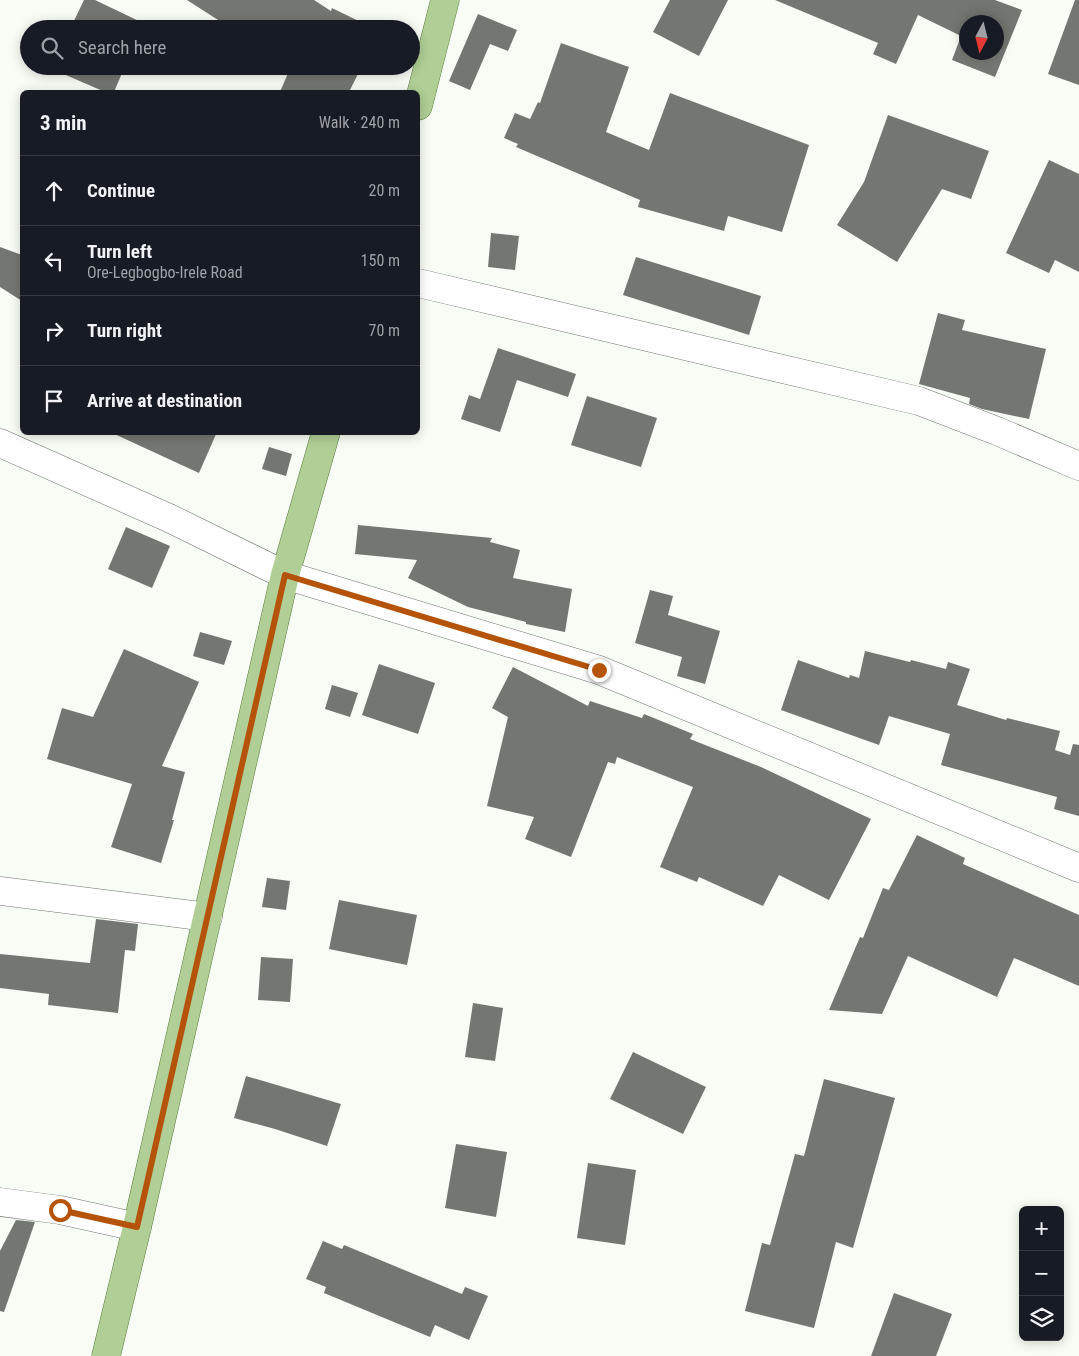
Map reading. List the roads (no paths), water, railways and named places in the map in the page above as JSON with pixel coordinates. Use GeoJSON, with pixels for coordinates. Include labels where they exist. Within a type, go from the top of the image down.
{"type":"FeatureCollection","features":[{"type":"Feature","properties":{"kind":"main road"},"geometry":{"type":"LineString","coordinates":[[420,97],[440,2]]}},
{"type":"Feature","properties":{"kind":"main road"},"geometry":{"type":"LineString","coordinates":[[106,1356],[285,575],[325,435]]}},
{"type":"Feature","properties":{"kind":"street"},"geometry":{"type":"LineString","coordinates":[[420,283],[919,401],[997,431],[1079,466]]}},
{"type":"Feature","properties":{"kind":"street"},"geometry":{"type":"LineString","coordinates":[[0,443],[169,518],[285,575],[599,670],[1079,868]]}},
{"type":"Feature","properties":{"kind":"street"},"geometry":{"type":"LineString","coordinates":[[0,891],[208,917]]}},
{"type":"Feature","properties":{"kind":"street"},"geometry":{"type":"LineString","coordinates":[[0,1202],[60,1210],[137,1227]]}}]}
